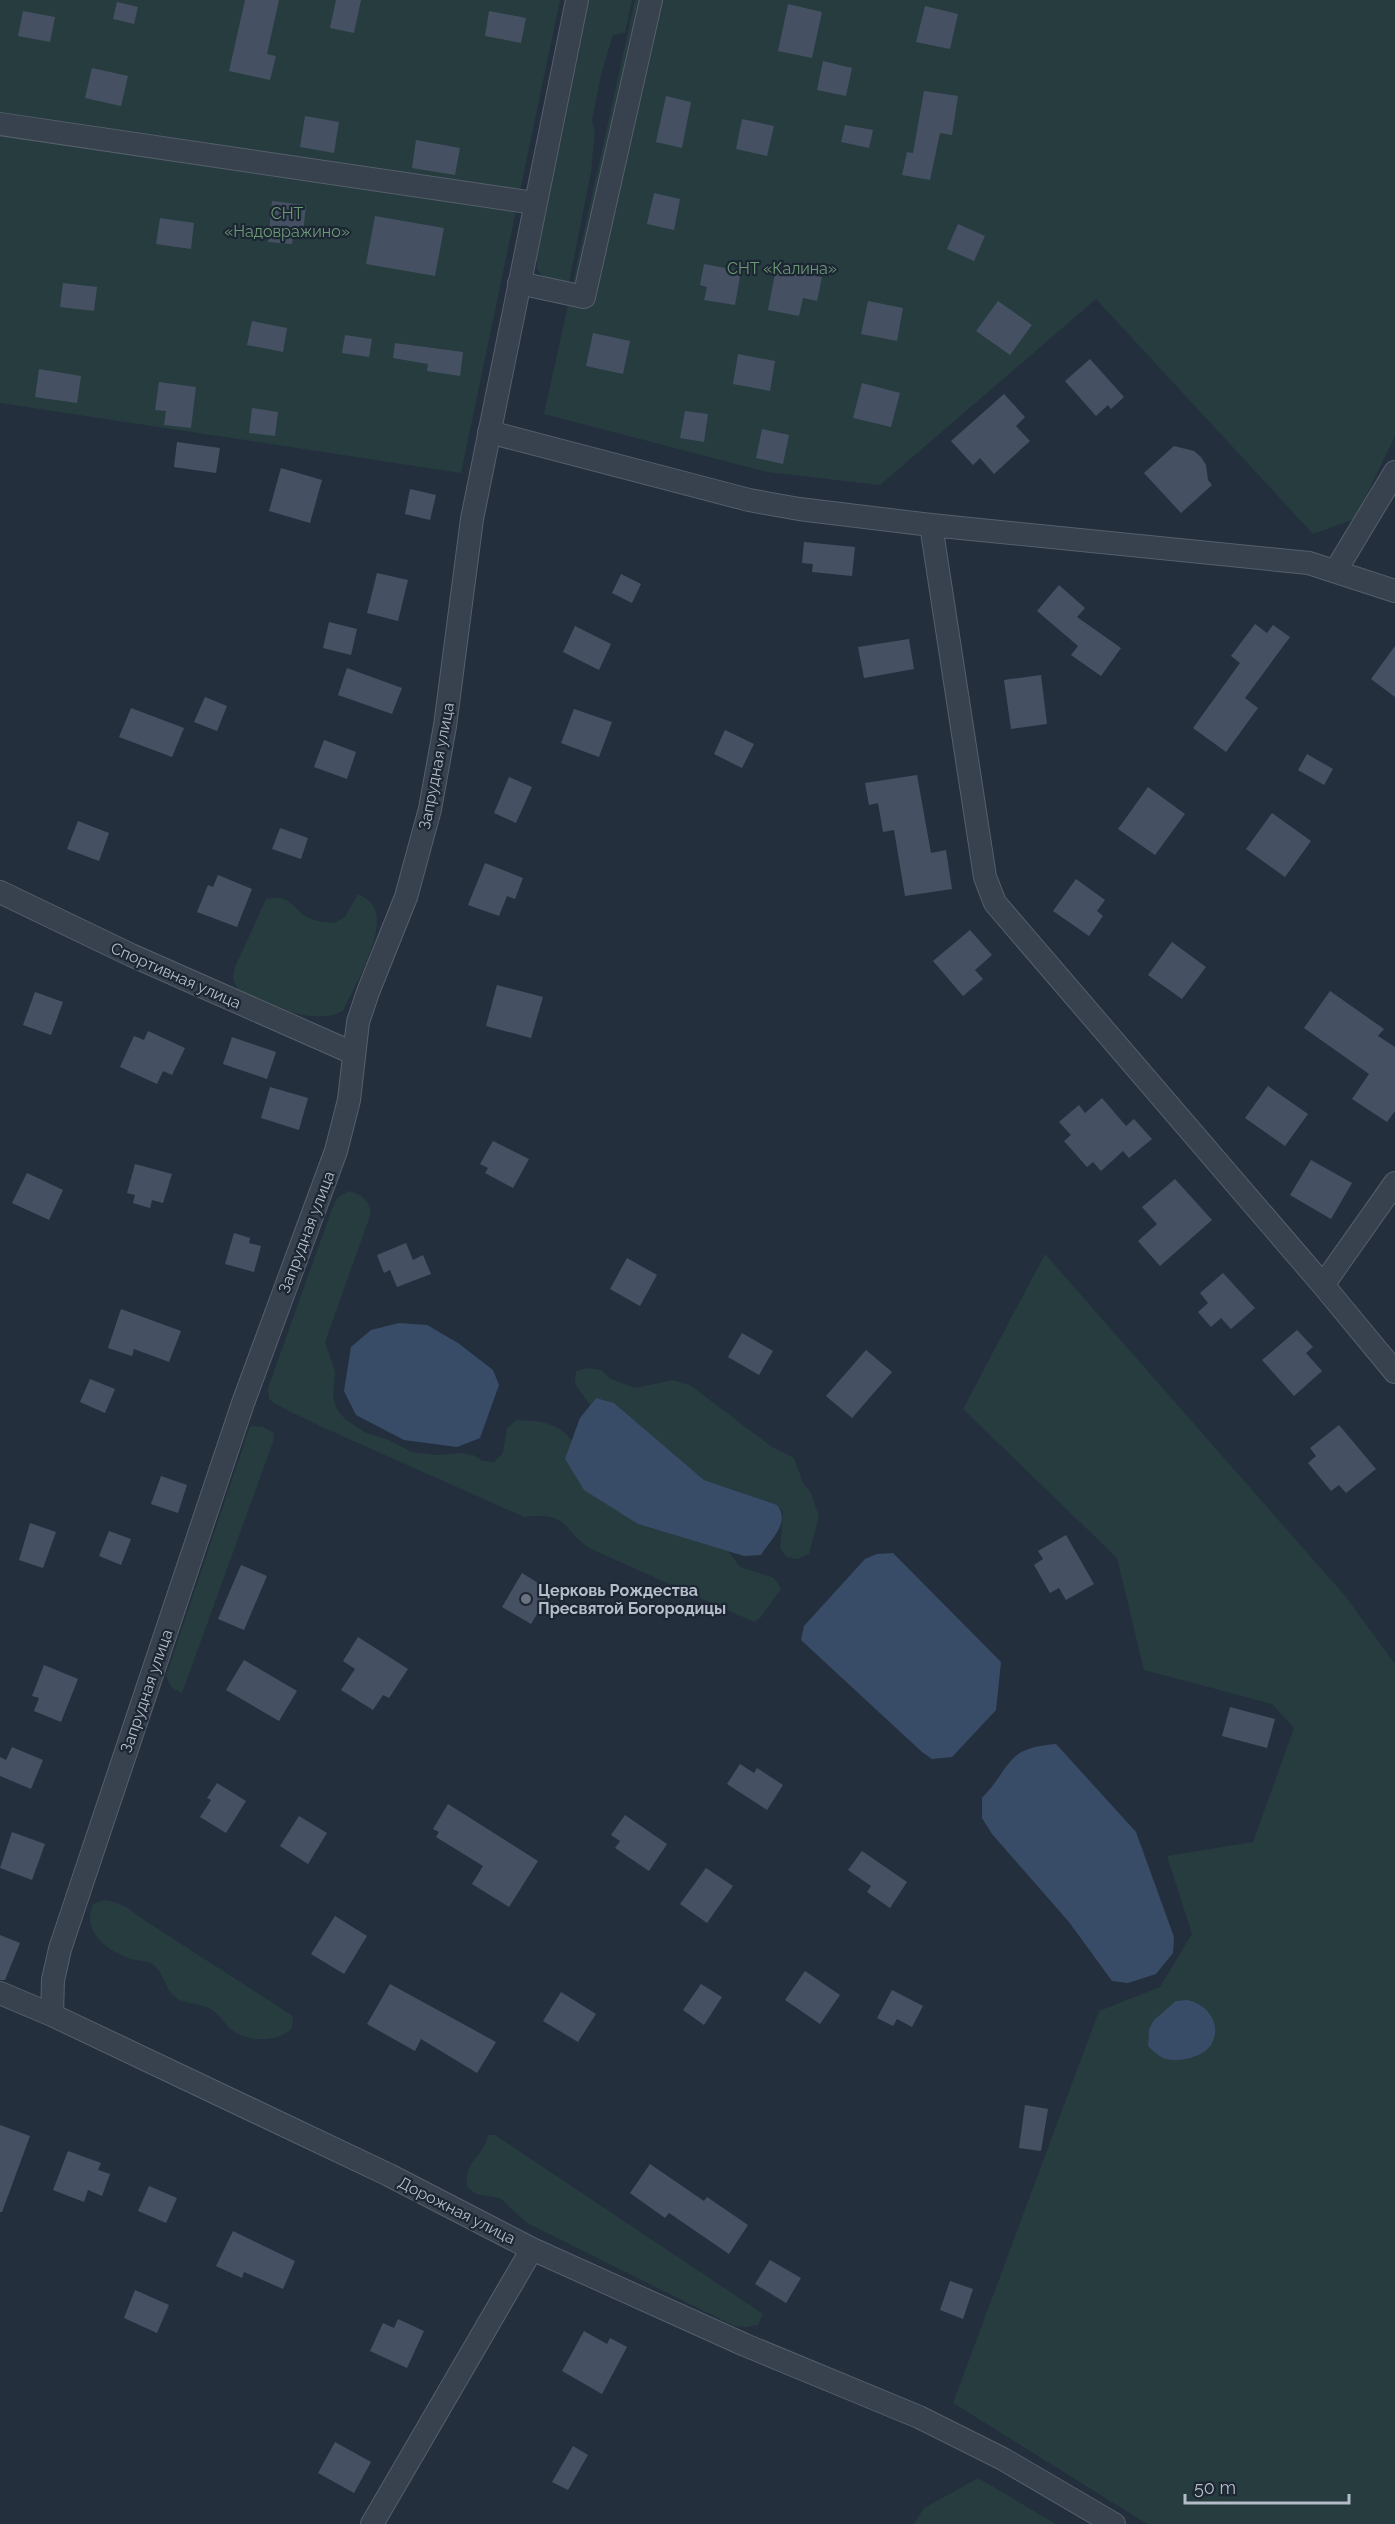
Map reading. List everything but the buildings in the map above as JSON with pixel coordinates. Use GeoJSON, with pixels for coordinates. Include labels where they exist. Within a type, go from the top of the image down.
{"type":"FeatureCollection","features":[{"type":"Feature","properties":{"kind":"street","name":"Запрудная улица"},"geometry":{"type":"LineString","coordinates":[[52,2015],[56,1969],[84,1877],[243,1403],[333,1160],[349,1100],[358,1022],[406,897],[430,808],[445,726],[472,519],[578,0]]}},
{"type":"Feature","properties":{"kind":"street"},"geometry":{"type":"LineString","coordinates":[[519,283],[584,297],[651,0]]}},
{"type":"Feature","properties":{"kind":"street"},"geometry":{"type":"LineString","coordinates":[[0,124],[536,203]]}},
{"type":"Feature","properties":{"kind":"street"},"geometry":{"type":"LineString","coordinates":[[489,432],[749,500],[799,509],[931,525],[1310,563],[1395,591]]}},
{"type":"Feature","properties":{"kind":"street"},"geometry":{"type":"LineString","coordinates":[[1336,570],[1395,472]]}},
{"type":"Feature","properties":{"kind":"street"},"geometry":{"type":"LineString","coordinates":[[931,525],[985,877],[995,903],[1323,1284],[1395,1372]]}},
{"type":"Feature","properties":{"kind":"street","name":"Спортивная улица"},"geometry":{"type":"LineString","coordinates":[[0,892],[130,955],[353,1053]]}},
{"type":"Feature","properties":{"kind":"street"},"geometry":{"type":"LineString","coordinates":[[1323,1284],[1395,1183]]}},
{"type":"Feature","properties":{"kind":"street","name":"Дорожная улица"},"geometry":{"type":"LineString","coordinates":[[0,1993],[52,2015],[389,2175],[532,2249],[745,2345],[919,2417],[1003,2459],[1114,2524]]}},
{"type":"Feature","properties":{"kind":"street"},"geometry":{"type":"LineString","coordinates":[[372,2524],[532,2249]]}},
{"type":"Feature","properties":{"kind":"green space","name":"СНТ «Надовражино»"},"geometry":{"type":"Polygon","coordinates":[[[0,0],[560,0],[461,473],[0,403],[0,0]]]}},
{"type":"Feature","properties":{"kind":"green space"},"geometry":{"type":"Polygon","coordinates":[[[589,0],[632,0],[625,33],[613,35],[602,71],[592,120],[595,133],[591,172],[569,283],[545,280],[537,269],[537,257],[589,0]]]}},
{"type":"Feature","properties":{"kind":"green space","name":"СНТ «Калина»"},"geometry":{"type":"Polygon","coordinates":[[[635,0],[1395,0],[1395,436],[1355,519],[1313,534],[1096,299],[880,485],[767,472],[544,414],[635,0]]]}},
{"type":"Feature","properties":{"kind":"green space"},"geometry":{"type":"Polygon","coordinates":[[[358,894],[374,907],[377,921],[376,933],[367,961],[343,1011],[318,1016],[289,1012],[238,989],[233,979],[235,967],[266,899],[282,898],[311,919],[335,923],[345,917],[358,894]]]}},
{"type":"Feature","properties":{"kind":"green space"},"geometry":{"type":"Polygon","coordinates":[[[349,1191],[364,1198],[371,1213],[325,1342],[335,1372],[333,1397],[337,1409],[345,1419],[366,1433],[389,1440],[412,1452],[436,1455],[461,1453],[473,1455],[483,1461],[494,1462],[503,1453],[507,1428],[517,1420],[555,1426],[572,1441],[566,1459],[638,1524],[728,1551],[740,1567],[774,1578],[781,1589],[761,1617],[754,1622],[589,1548],[557,1519],[539,1516],[524,1517],[322,1427],[269,1399],[268,1388],[332,1209],[337,1198],[349,1191]]]}},
{"type":"Feature","properties":{"kind":"green space"},"geometry":{"type":"Polygon","coordinates":[[[1045,1254],[1346,1597],[1395,1664],[1395,2524],[1147,2524],[953,2403],[1099,2011],[1160,1987],[1192,1934],[1167,1856],[1253,1842],[1294,1728],[1272,1704],[1144,1670],[1117,1558],[963,1409],[1045,1254]],[[1162,2014],[1154,2021],[1149,2032],[1148,2046],[1193,2057],[1210,2046],[1162,2014]]]}},
{"type":"Feature","properties":{"kind":"green space"},"geometry":{"type":"Polygon","coordinates":[[[588,1368],[601,1370],[611,1379],[635,1388],[673,1380],[690,1385],[772,1447],[794,1458],[803,1483],[811,1493],[819,1517],[809,1554],[798,1559],[786,1557],[780,1548],[783,1512],[777,1505],[704,1480],[614,1403],[596,1398],[590,1405],[575,1384],[576,1371],[588,1368]]]}},
{"type":"Feature","properties":{"kind":"green space"},"geometry":{"type":"Polygon","coordinates":[[[250,1426],[263,1427],[274,1433],[273,1442],[182,1693],[171,1687],[166,1676],[250,1426]]]}},
{"type":"Feature","properties":{"kind":"green space"},"geometry":{"type":"Polygon","coordinates":[[[104,1900],[128,1908],[293,2016],[292,2029],[278,2036],[254,2039],[232,2030],[209,2008],[179,2000],[169,1989],[155,1966],[119,1954],[97,1938],[90,1923],[90,1914],[93,1904],[104,1900]]]}},
{"type":"Feature","properties":{"kind":"green space"},"geometry":{"type":"Polygon","coordinates":[[[488,2135],[495,2135],[763,2314],[758,2325],[734,2326],[527,2223],[500,2198],[476,2194],[467,2187],[468,2171],[483,2149],[488,2135]]]}},
{"type":"Feature","properties":{"kind":"green space"},"geometry":{"type":"Polygon","coordinates":[[[978,2478],[1056,2524],[914,2524],[924,2508],[978,2478]]]}},
{"type":"Feature","properties":{"kind":"water"},"geometry":{"type":"Polygon","coordinates":[[[399,1323],[427,1325],[458,1343],[493,1370],[499,1385],[480,1438],[457,1447],[404,1440],[356,1415],[344,1391],[351,1347],[371,1330],[399,1323]]]}},
{"type":"Feature","properties":{"kind":"water"},"geometry":{"type":"Polygon","coordinates":[[[596,1398],[614,1403],[704,1480],[777,1505],[781,1511],[781,1524],[761,1555],[744,1556],[638,1524],[584,1490],[565,1459],[580,1418],[596,1398]]]}},
{"type":"Feature","properties":{"kind":"water"},"geometry":{"type":"Polygon","coordinates":[[[893,1553],[1001,1662],[996,1710],[952,1757],[932,1759],[922,1752],[801,1640],[804,1626],[865,1559],[877,1554],[893,1553]]]}},
{"type":"Feature","properties":{"kind":"water"},"geometry":{"type":"Polygon","coordinates":[[[1056,1744],[1136,1832],[1174,1937],[1173,1953],[1156,1974],[1128,1983],[1112,1981],[1069,1922],[992,1834],[982,1818],[982,1798],[1011,1760],[1027,1750],[1056,1744]]]}},
{"type":"Feature","properties":{"kind":"water"},"geometry":{"type":"Polygon","coordinates":[[[1187,2000],[1201,2006],[1211,2016],[1215,2030],[1211,2045],[1202,2053],[1189,2058],[1175,2060],[1163,2058],[1148,2046],[1149,2029],[1154,2020],[1176,2001],[1187,2000]]]}},
{"type":"Feature","properties":{"kind":"place","name":"Церковь Рождества Пресвятой Богородицы"},"geometry":{"type":"Point","coordinates":[526,1599]}}]}
